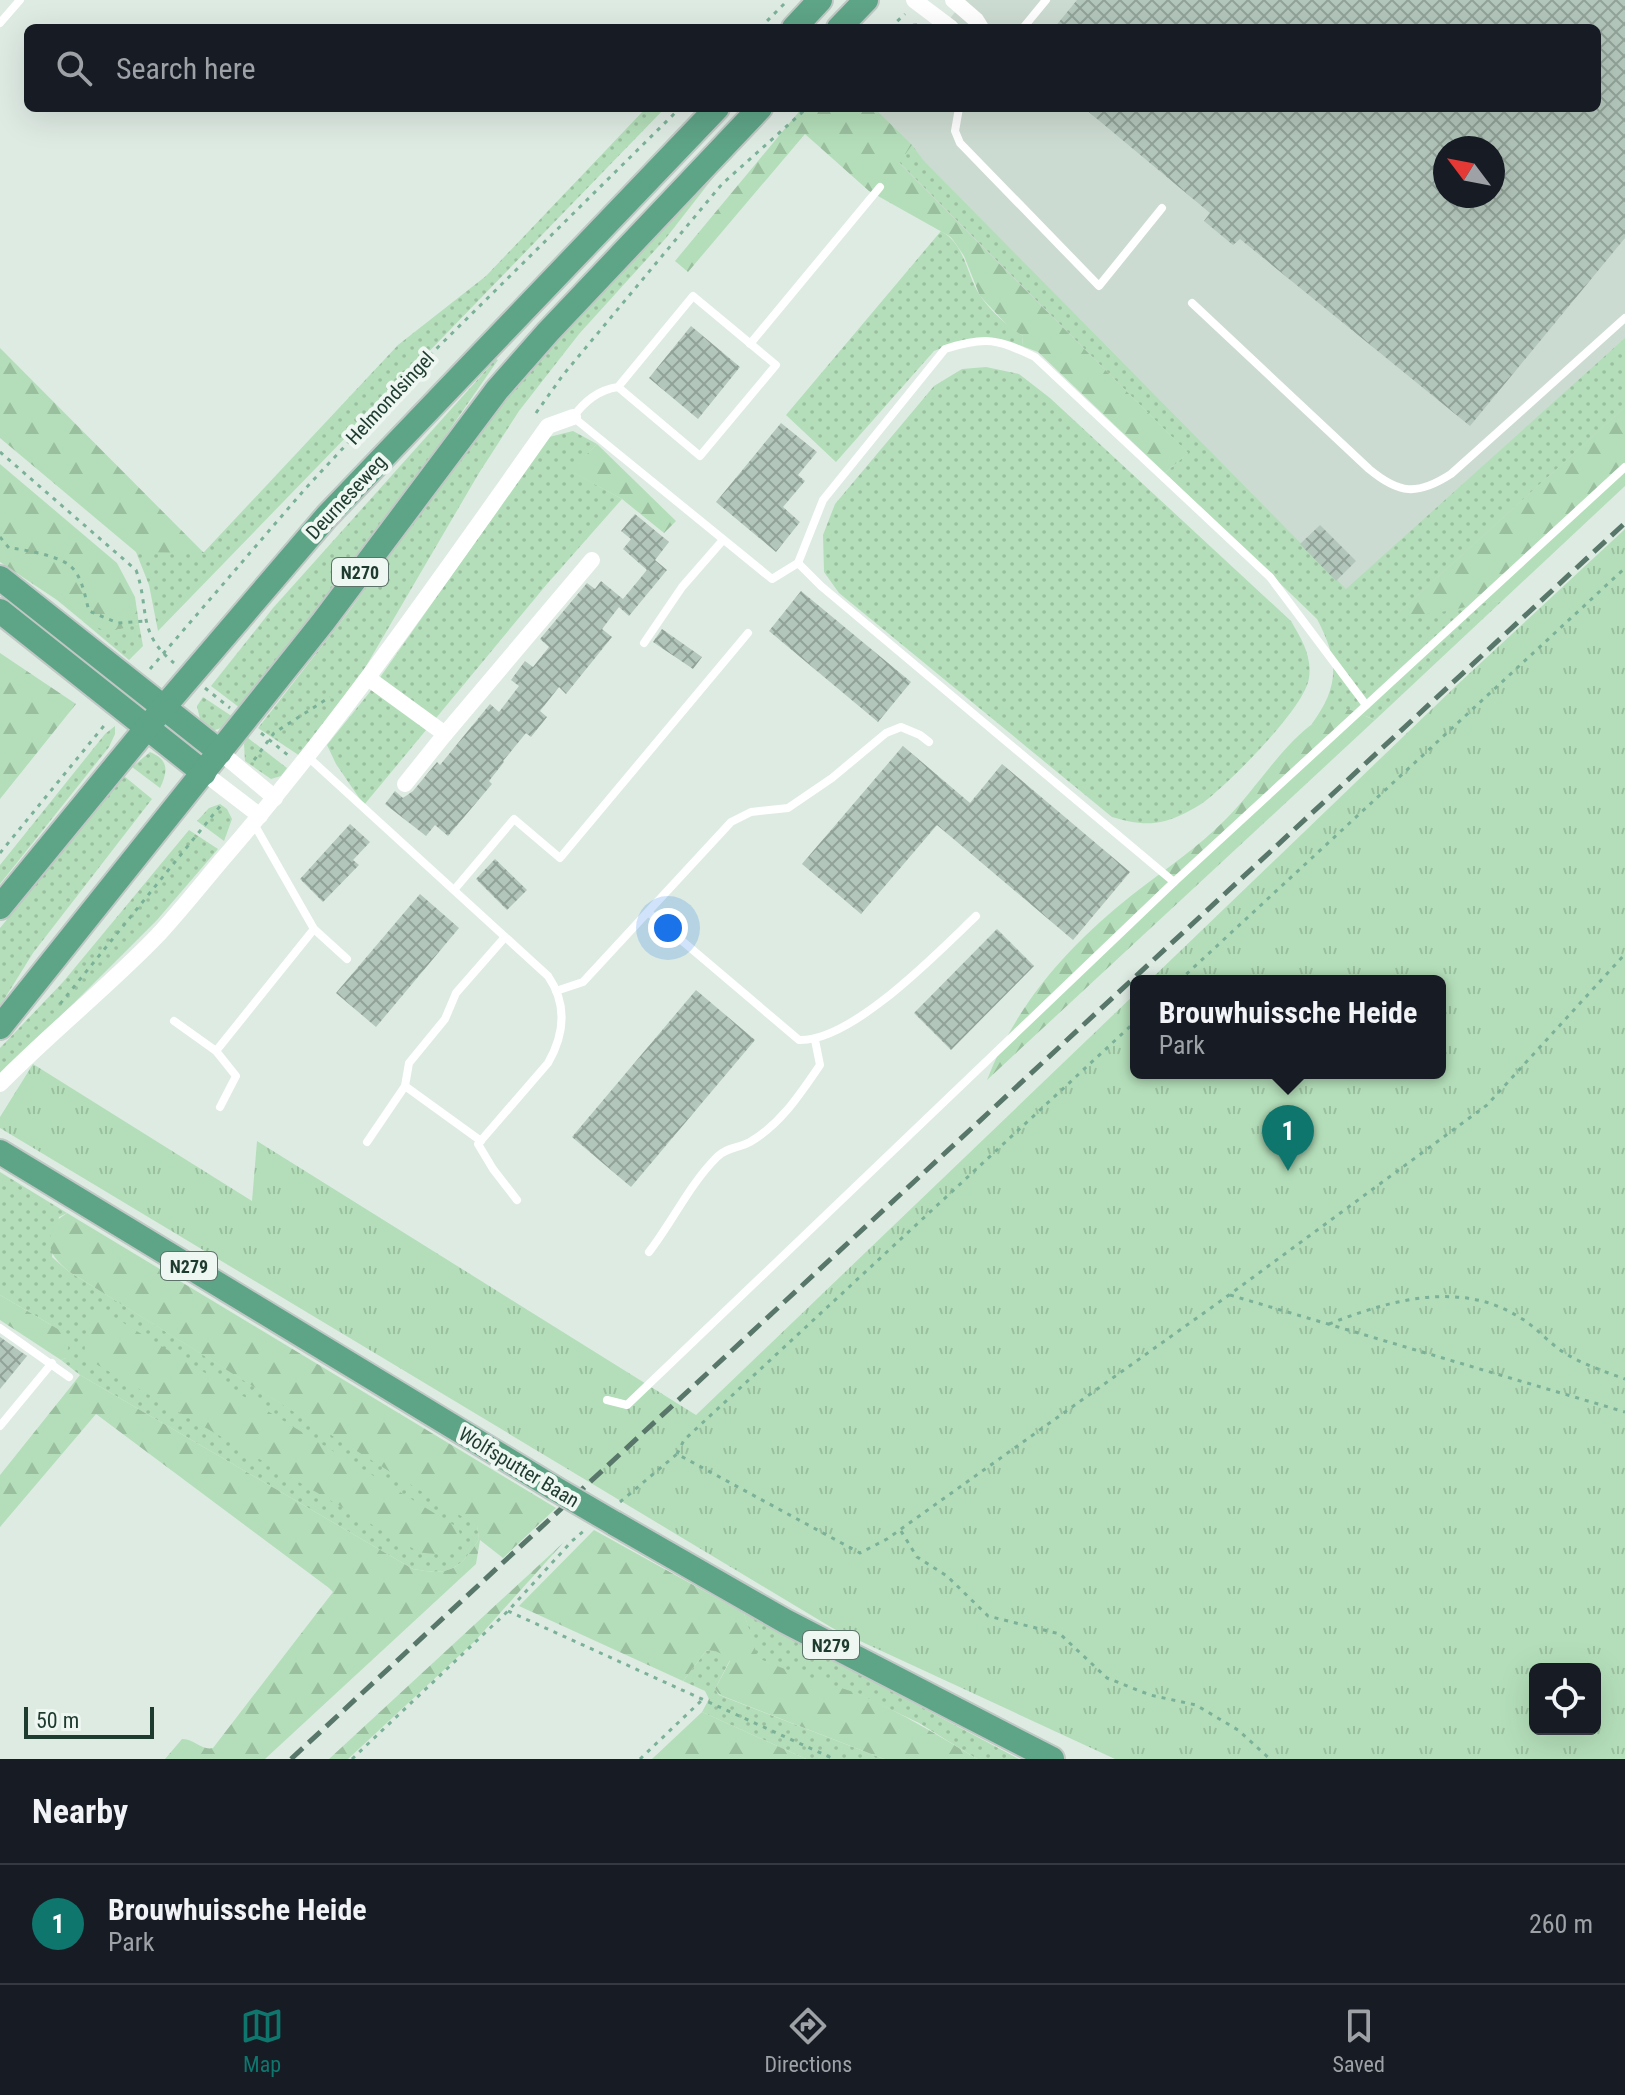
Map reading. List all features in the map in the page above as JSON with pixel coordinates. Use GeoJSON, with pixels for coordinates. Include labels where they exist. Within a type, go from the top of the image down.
{"type":"FeatureCollection","features":[{"type":"Feature","properties":{"kind":"main road"},"geometry":{"type":"LineString","coordinates":[[798,24],[820,0]]}},
{"type":"Feature","properties":{"kind":"main road"},"geometry":{"type":"LineString","coordinates":[[843,24],[866,0]]}},
{"type":"Feature","properties":{"kind":"main road","name":"Deurneseweg"},"geometry":{"type":"LineString","coordinates":[[0,907],[164,707],[327,516],[713,112]]}},
{"type":"Feature","properties":{"kind":"main road","name":"N270"},"geometry":{"type":"LineString","coordinates":[[0,1027],[246,721],[497,390],[756,112]]}},
{"type":"Feature","properties":{"kind":"main road"},"geometry":{"type":"LineString","coordinates":[[0,578],[220,752]]}},
{"type":"Feature","properties":{"kind":"main road"},"geometry":{"type":"LineString","coordinates":[[0,611],[204,773]]}},
{"type":"Feature","properties":{"kind":"main road","name":"Wolfsputter Baan"},"geometry":{"type":"LineString","coordinates":[[0,1152],[554,1488],[609,1516],[785,1621],[1052,1759]]}},
{"type":"Feature","properties":{"kind":"street"},"geometry":{"type":"LineString","coordinates":[[914,0],[946,24]]}},
{"type":"Feature","properties":{"kind":"street"},"geometry":{"type":"LineString","coordinates":[[953,0],[978,24]]}},
{"type":"Feature","properties":{"kind":"street"},"geometry":{"type":"LineString","coordinates":[[0,1084],[35,1048],[91,1002],[159,933],[257,820],[368,678],[548,426],[573,417]]}},
{"type":"Feature","properties":{"kind":"street"},"geometry":{"type":"LineString","coordinates":[[405,784],[592,560]]}},
{"type":"Feature","properties":{"kind":"street"},"geometry":{"type":"LineString","coordinates":[[368,678],[445,734]]}},
{"type":"Feature","properties":{"kind":"street"},"geometry":{"type":"LineString","coordinates":[[220,752],[275,798]]}},
{"type":"Feature","properties":{"kind":"street"},"geometry":{"type":"LineString","coordinates":[[204,773],[257,820]]}},
{"type":"Feature","properties":{"kind":"lane"},"geometry":{"type":"LineString","coordinates":[[0,23],[20,0]]}},
{"type":"Feature","properties":{"kind":"lane"},"geometry":{"type":"LineString","coordinates":[[1026,24],[1046,0]]}},
{"type":"Feature","properties":{"kind":"lane"},"geometry":{"type":"LineString","coordinates":[[958,112],[955,131],[960,143],[1099,286],[1162,208]]}},
{"type":"Feature","properties":{"kind":"lane"},"geometry":{"type":"LineString","coordinates":[[750,344],[880,187]]}},
{"type":"Feature","properties":{"kind":"lane"},"geometry":{"type":"LineString","coordinates":[[618,387],[700,456],[776,365],[693,296],[618,387],[603,389],[573,417],[772,579],[798,563],[823,500],[945,349],[970,341],[1002,341],[1035,357],[1270,577],[1366,705]]}},
{"type":"Feature","properties":{"kind":"lane"},"geometry":{"type":"LineString","coordinates":[[1192,303],[1369,469],[1382,480],[1406,490],[1435,485],[1451,474],[1625,318]]}},
{"type":"Feature","properties":{"kind":"lane"},"geometry":{"type":"LineString","coordinates":[[607,1400],[627,1405],[1174,882],[1625,467]]}},
{"type":"Feature","properties":{"kind":"lane"},"geometry":{"type":"LineString","coordinates":[[644,643],[682,587],[723,540]]}},
{"type":"Feature","properties":{"kind":"lane"},"geometry":{"type":"LineString","coordinates":[[798,563],[821,586],[1174,882]]}},
{"type":"Feature","properties":{"kind":"lane"},"geometry":{"type":"LineString","coordinates":[[454,890],[514,819],[560,858],[748,633]]}},
{"type":"Feature","properties":{"kind":"lane"},"geometry":{"type":"LineString","coordinates":[[556,991],[583,982],[731,822],[751,812],[788,808],[832,778],[886,733],[901,727],[929,742]]}},
{"type":"Feature","properties":{"kind":"lane"},"geometry":{"type":"LineString","coordinates":[[305,761],[548,976],[556,991],[560,1040],[548,1063],[478,1144],[517,1200]]}},
{"type":"Feature","properties":{"kind":"lane"},"geometry":{"type":"LineString","coordinates":[[257,820],[314,929],[347,959]]}},
{"type":"Feature","properties":{"kind":"lane"},"geometry":{"type":"LineString","coordinates":[[648,912],[799,1040],[815,1040],[852,1022],[919,971],[976,916]]}},
{"type":"Feature","properties":{"kind":"lane"},"geometry":{"type":"LineString","coordinates":[[216,1051],[314,929]]}},
{"type":"Feature","properties":{"kind":"lane"},"geometry":{"type":"LineString","coordinates":[[367,1142],[405,1086],[409,1063],[445,1019],[456,993],[505,937]]}},
{"type":"Feature","properties":{"kind":"lane"},"geometry":{"type":"LineString","coordinates":[[174,1021],[216,1051],[236,1076],[220,1107]]}},
{"type":"Feature","properties":{"kind":"lane"},"geometry":{"type":"LineString","coordinates":[[649,1252],[671,1223],[691,1186],[720,1153],[750,1142],[785,1115],[820,1065],[815,1040]]}},
{"type":"Feature","properties":{"kind":"lane"},"geometry":{"type":"LineString","coordinates":[[405,1086],[481,1141]]}},
{"type":"Feature","properties":{"kind":"lane"},"geometry":{"type":"LineString","coordinates":[[0,1328],[69,1377]]}},
{"type":"Feature","properties":{"kind":"lane"},"geometry":{"type":"LineString","coordinates":[[0,1426],[52,1363]]}},
{"type":"Feature","properties":{"kind":"path"},"geometry":{"type":"LineString","coordinates":[[764,24],[788,0]]}},
{"type":"Feature","properties":{"kind":"path","name":"Helmondsingel"},"geometry":{"type":"LineString","coordinates":[[137,686],[305,489],[424,361],[676,112]]}},
{"type":"Feature","properties":{"kind":"path"},"geometry":{"type":"LineString","coordinates":[[0,452],[136,570],[148,633],[163,654],[268,740],[305,761]]}},
{"type":"Feature","properties":{"kind":"path"},"geometry":{"type":"LineString","coordinates":[[0,537],[9,548],[25,549],[69,565],[79,578],[89,611],[118,623],[145,621]]}},
{"type":"Feature","properties":{"kind":"path"},"geometry":{"type":"LineString","coordinates":[[1185,975],[1625,568]]}},
{"type":"Feature","properties":{"kind":"path"},"geometry":{"type":"LineString","coordinates":[[0,853],[120,706]]}},
{"type":"Feature","properties":{"kind":"path"},"geometry":{"type":"LineString","coordinates":[[245,773],[268,740]]}},
{"type":"Feature","properties":{"kind":"path"},"geometry":{"type":"LineString","coordinates":[[54,1012],[230,793]]}},
{"type":"Feature","properties":{"kind":"path"},"geometry":{"type":"LineString","coordinates":[[677,1454],[860,1553],[900,1530],[1229,1295],[1487,1105],[1625,954]]}},
{"type":"Feature","properties":{"kind":"path"},"geometry":{"type":"LineString","coordinates":[[352,1759],[508,1611],[572,1541],[609,1516],[677,1454],[684,1440],[1130,1027]]}},
{"type":"Feature","properties":{"kind":"path"},"geometry":{"type":"LineString","coordinates":[[1229,1295],[1625,1412]]}},
{"type":"Feature","properties":{"kind":"path"},"geometry":{"type":"LineString","coordinates":[[1329,1324],[1370,1308],[1426,1297],[1477,1298],[1519,1317],[1567,1355],[1625,1379]]}},
{"type":"Feature","properties":{"kind":"path"},"geometry":{"type":"LineString","coordinates":[[900,1530],[917,1557],[947,1576],[988,1616],[1060,1634],[1107,1678],[1150,1695],[1196,1705],[1238,1730],[1270,1759]]}},
{"type":"Feature","properties":{"kind":"path"},"geometry":{"type":"LineString","coordinates":[[508,1611],[834,1759]]}},
{"type":"Feature","properties":{"kind":"path"},"geometry":{"type":"LineString","coordinates":[[640,1759],[702,1700]]}},
{"type":"Feature","properties":{"kind":"shaded area"},"geometry":{"type":"Polygon","coordinates":[[[965,0],[1625,0],[1625,457],[1391,671],[939,226],[838,112],[1601,112],[1601,24],[945,24],[965,0]]]}},
{"type":"Feature","properties":{"kind":"green space"},"geometry":{"type":"Polygon","coordinates":[[[642,112],[661,112],[158,631],[149,585],[136,552],[204,552],[398,345],[486,276],[642,112]]]}},
{"type":"Feature","properties":{"kind":"green space"},"geometry":{"type":"Polygon","coordinates":[[[799,112],[878,112],[912,145],[899,163],[1188,453],[1165,473],[1038,352],[1022,346],[1023,336],[1009,327],[980,296],[964,256],[951,237],[869,191],[805,134],[688,272],[675,261],[799,112]]]}},
{"type":"Feature","properties":{"kind":"green space"},"geometry":{"type":"Polygon","coordinates":[[[912,145],[924,161],[1346,589],[1625,338],[1625,407],[1399,612],[1446,611],[1479,602],[1502,601],[1375,720],[1359,714],[1343,714],[1311,725],[1327,698],[1333,673],[1329,648],[1317,619],[1165,473],[1188,453],[899,162],[912,145]]]}},
{"type":"Feature","properties":{"kind":"green space"},"geometry":{"type":"Polygon","coordinates":[[[716,174],[666,238],[579,334],[519,411],[479,473],[362,673],[300,756],[258,728],[350,610],[500,400],[701,185],[716,174]]]}},
{"type":"Feature","properties":{"kind":"green space"},"geometry":{"type":"Polygon","coordinates":[[[941,231],[956,244],[985,303],[1023,336],[1022,346],[1000,341],[978,341],[934,351],[836,462],[786,415],[941,231]]]}},
{"type":"Feature","properties":{"kind":"green space"},"geometry":{"type":"Polygon","coordinates":[[[0,348],[204,553],[136,552],[0,438],[0,348]]]}},
{"type":"Feature","properties":{"kind":"green space"},"geometry":{"type":"Polygon","coordinates":[[[496,359],[414,481],[240,708],[211,686],[273,608],[496,359]]]}},
{"type":"Feature","properties":{"kind":"green space"},"geometry":{"type":"Polygon","coordinates":[[[986,367],[1019,374],[1050,398],[1291,621],[1305,648],[1309,678],[1281,725],[1216,792],[1200,805],[1175,818],[1145,823],[1112,817],[839,593],[824,572],[823,535],[835,504],[934,386],[962,369],[986,367]]]}},
{"type":"Feature","properties":{"kind":"green space"},"geometry":{"type":"Polygon","coordinates":[[[1625,407],[1625,486],[1502,601],[1438,613],[1399,612],[1625,407]]]}},
{"type":"Feature","properties":{"kind":"green space"},"geometry":{"type":"Polygon","coordinates":[[[573,431],[597,444],[571,471],[622,499],[547,584],[364,805],[327,745],[369,693],[549,437],[573,431]]]}},
{"type":"Feature","properties":{"kind":"green space"},"geometry":{"type":"Polygon","coordinates":[[[597,444],[676,521],[664,533],[622,499],[570,471],[597,444]]]}},
{"type":"Feature","properties":{"kind":"green space"},"geometry":{"type":"Polygon","coordinates":[[[0,464],[117,563],[135,597],[139,624],[120,629],[101,629],[80,619],[0,562],[0,464]]]}},
{"type":"Feature","properties":{"kind":"green space"},"geometry":{"type":"Polygon","coordinates":[[[1625,529],[1625,1759],[1115,1759],[834,1629],[0,1128],[0,1117],[33,1064],[252,1201],[257,1141],[696,1415],[1130,999],[1130,1079],[1446,1079],[1446,975],[1155,975],[1458,684],[1625,529]]]}},
{"type":"Feature","properties":{"kind":"green space"},"geometry":{"type":"Polygon","coordinates":[[[80,619],[109,628],[139,624],[143,646],[129,660],[80,619]]]}},
{"type":"Feature","properties":{"kind":"green space"},"geometry":{"type":"Polygon","coordinates":[[[0,653],[76,704],[0,799],[0,653]]]}},
{"type":"Feature","properties":{"kind":"green space"},"geometry":{"type":"Polygon","coordinates":[[[203,697],[233,717],[224,727],[212,731],[201,724],[197,706],[203,697]]]}},
{"type":"Feature","properties":{"kind":"green space"},"geometry":{"type":"Polygon","coordinates":[[[1348,709],[1375,720],[987,1080],[1013,1026],[1066,955],[1109,914],[1216,829],[1303,731],[1330,715],[1348,709]]]}},
{"type":"Feature","properties":{"kind":"green space"},"geometry":{"type":"Polygon","coordinates":[[[115,726],[109,747],[0,884],[0,865],[105,734],[115,726]]]}},
{"type":"Feature","properties":{"kind":"green space"},"geometry":{"type":"Polygon","coordinates":[[[248,738],[287,768],[281,776],[271,779],[245,761],[244,744],[248,738]]]}},
{"type":"Feature","properties":{"kind":"green space"},"geometry":{"type":"Polygon","coordinates":[[[150,752],[164,762],[160,788],[132,767],[150,752]]]}},
{"type":"Feature","properties":{"kind":"green space"},"geometry":{"type":"Polygon","coordinates":[[[124,776],[152,799],[33,953],[0,1006],[0,928],[124,776]]]}},
{"type":"Feature","properties":{"kind":"green space"},"geometry":{"type":"Polygon","coordinates":[[[220,804],[232,819],[224,841],[197,821],[209,808],[220,804]]]}},
{"type":"Feature","properties":{"kind":"green space"},"geometry":{"type":"Polygon","coordinates":[[[189,830],[218,849],[157,920],[0,1077],[0,1048],[63,982],[189,830]]]}},
{"type":"Feature","properties":{"kind":"green space"},"geometry":{"type":"Polygon","coordinates":[[[0,1172],[67,1213],[59,1217],[52,1257],[68,1271],[477,1525],[479,1539],[466,1558],[445,1571],[413,1569],[80,1375],[61,1360],[66,1358],[58,1329],[0,1295],[0,1172]]]}},
{"type":"Feature","properties":{"kind":"green space"},"geometry":{"type":"Polygon","coordinates":[[[67,1213],[556,1508],[503,1558],[480,1540],[476,1564],[265,1759],[165,1759],[182,1739],[213,1748],[333,1592],[329,1588],[96,1414],[0,1527],[0,1475],[80,1375],[413,1569],[436,1572],[459,1564],[479,1539],[477,1526],[68,1271],[53,1255],[50,1245],[53,1223],[67,1213]]]}},
{"type":"Feature","properties":{"kind":"green space"},"geometry":{"type":"Polygon","coordinates":[[[0,1295],[58,1329],[69,1343],[66,1358],[61,1360],[0,1320],[0,1295]]]}},
{"type":"Feature","properties":{"kind":"green space"},"geometry":{"type":"Polygon","coordinates":[[[104,1311],[457,1527],[461,1536],[453,1547],[443,1552],[419,1552],[84,1357],[87,1322],[93,1313],[104,1311]]]}},
{"type":"Feature","properties":{"kind":"green space"},"geometry":{"type":"Polygon","coordinates":[[[594,1530],[744,1613],[758,1658],[863,1696],[977,1759],[884,1759],[720,1695],[715,1689],[730,1661],[719,1653],[706,1651],[683,1681],[519,1606],[594,1530]]]}},
{"type":"Feature","properties":{"kind":"green space"},"geometry":{"type":"Polygon","coordinates":[[[564,1542],[475,1641],[348,1759],[329,1759],[564,1542]]]}},
{"type":"Feature","properties":{"kind":"green space"},"geometry":{"type":"Polygon","coordinates":[[[744,1613],[1019,1759],[977,1759],[919,1723],[860,1695],[757,1658],[744,1613]]]}},
{"type":"Feature","properties":{"kind":"green space"},"geometry":{"type":"Polygon","coordinates":[[[712,1650],[730,1660],[715,1689],[719,1695],[884,1759],[806,1759],[702,1712],[709,1699],[705,1691],[683,1681],[706,1651],[712,1650]]]}},
{"type":"Feature","properties":{"kind":"green space"},"geometry":{"type":"Polygon","coordinates":[[[702,1712],[806,1759],[652,1759],[702,1712]]]}},
{"type":"Feature","properties":{"kind":"building"},"geometry":{"type":"Polygon","coordinates":[[[1077,0],[1625,0],[1625,238],[1470,426],[1240,239],[1233,245],[1204,221],[1210,213],[1089,112],[1601,112],[1601,24],[1057,24],[1077,0]]]}},
{"type":"Feature","properties":{"kind":"building"},"geometry":{"type":"Polygon","coordinates":[[[691,326],[740,367],[698,419],[649,378],[691,326]]]}},
{"type":"Feature","properties":{"kind":"building"},"geometry":{"type":"Polygon","coordinates":[[[781,423],[817,452],[798,475],[805,481],[783,507],[800,522],[776,552],[716,502],[781,423]]]}},
{"type":"Feature","properties":{"kind":"building"},"geometry":{"type":"Polygon","coordinates":[[[635,514],[669,542],[655,560],[667,570],[629,616],[619,607],[602,629],[612,637],[566,694],[559,687],[540,711],[547,717],[531,737],[526,733],[489,781],[492,784],[448,836],[435,825],[426,836],[385,804],[395,791],[403,798],[413,791],[437,762],[440,765],[490,704],[499,712],[519,686],[511,680],[525,661],[533,667],[549,647],[540,639],[587,583],[595,589],[601,581],[623,599],[647,570],[623,549],[631,539],[621,531],[635,514]]]}},
{"type":"Feature","properties":{"kind":"building"},"geometry":{"type":"Polygon","coordinates":[[[1320,525],[1356,561],[1336,581],[1300,544],[1320,525]]]}},
{"type":"Feature","properties":{"kind":"building"},"geometry":{"type":"Polygon","coordinates":[[[801,591],[911,682],[878,722],[769,631],[801,591]]]}},
{"type":"Feature","properties":{"kind":"building"},"geometry":{"type":"Polygon","coordinates":[[[662,629],[702,657],[693,669],[653,642],[662,629]]]}},
{"type":"Feature","properties":{"kind":"building"},"geometry":{"type":"Polygon","coordinates":[[[903,746],[970,803],[1002,764],[1130,872],[1073,940],[937,825],[861,914],[802,864],[903,746]]]}},
{"type":"Feature","properties":{"kind":"building"},"geometry":{"type":"Polygon","coordinates":[[[350,824],[370,842],[353,860],[359,865],[323,902],[300,879],[350,824]]]}},
{"type":"Feature","properties":{"kind":"building"},"geometry":{"type":"Polygon","coordinates":[[[495,859],[527,890],[507,910],[476,879],[495,859]]]}},
{"type":"Feature","properties":{"kind":"building"},"geometry":{"type":"Polygon","coordinates":[[[420,894],[459,928],[376,1027],[336,993],[420,894]]]}},
{"type":"Feature","properties":{"kind":"building"},"geometry":{"type":"Polygon","coordinates":[[[997,929],[1034,966],[951,1050],[914,1013],[997,929]]]}},
{"type":"Feature","properties":{"kind":"building"},"geometry":{"type":"Polygon","coordinates":[[[696,990],[755,1040],[631,1187],[572,1137],[696,990]]]}},
{"type":"Feature","properties":{"kind":"building"},"geometry":{"type":"Polygon","coordinates":[[[0,1337],[27,1356],[0,1389],[0,1337]]]}},
{"type":"Feature","properties":{"kind":"railway"},"geometry":{"type":"LineString","coordinates":[[1137,975],[1625,523]]}},
{"type":"Feature","properties":{"kind":"railway"},"geometry":{"type":"LineString","coordinates":[[291,1759],[1130,982]]}},
{"type":"Feature","properties":{"kind":"place","name":"Brouwhuissche Heide"},"geometry":{"type":"Point","coordinates":[1288,1171]}}]}
